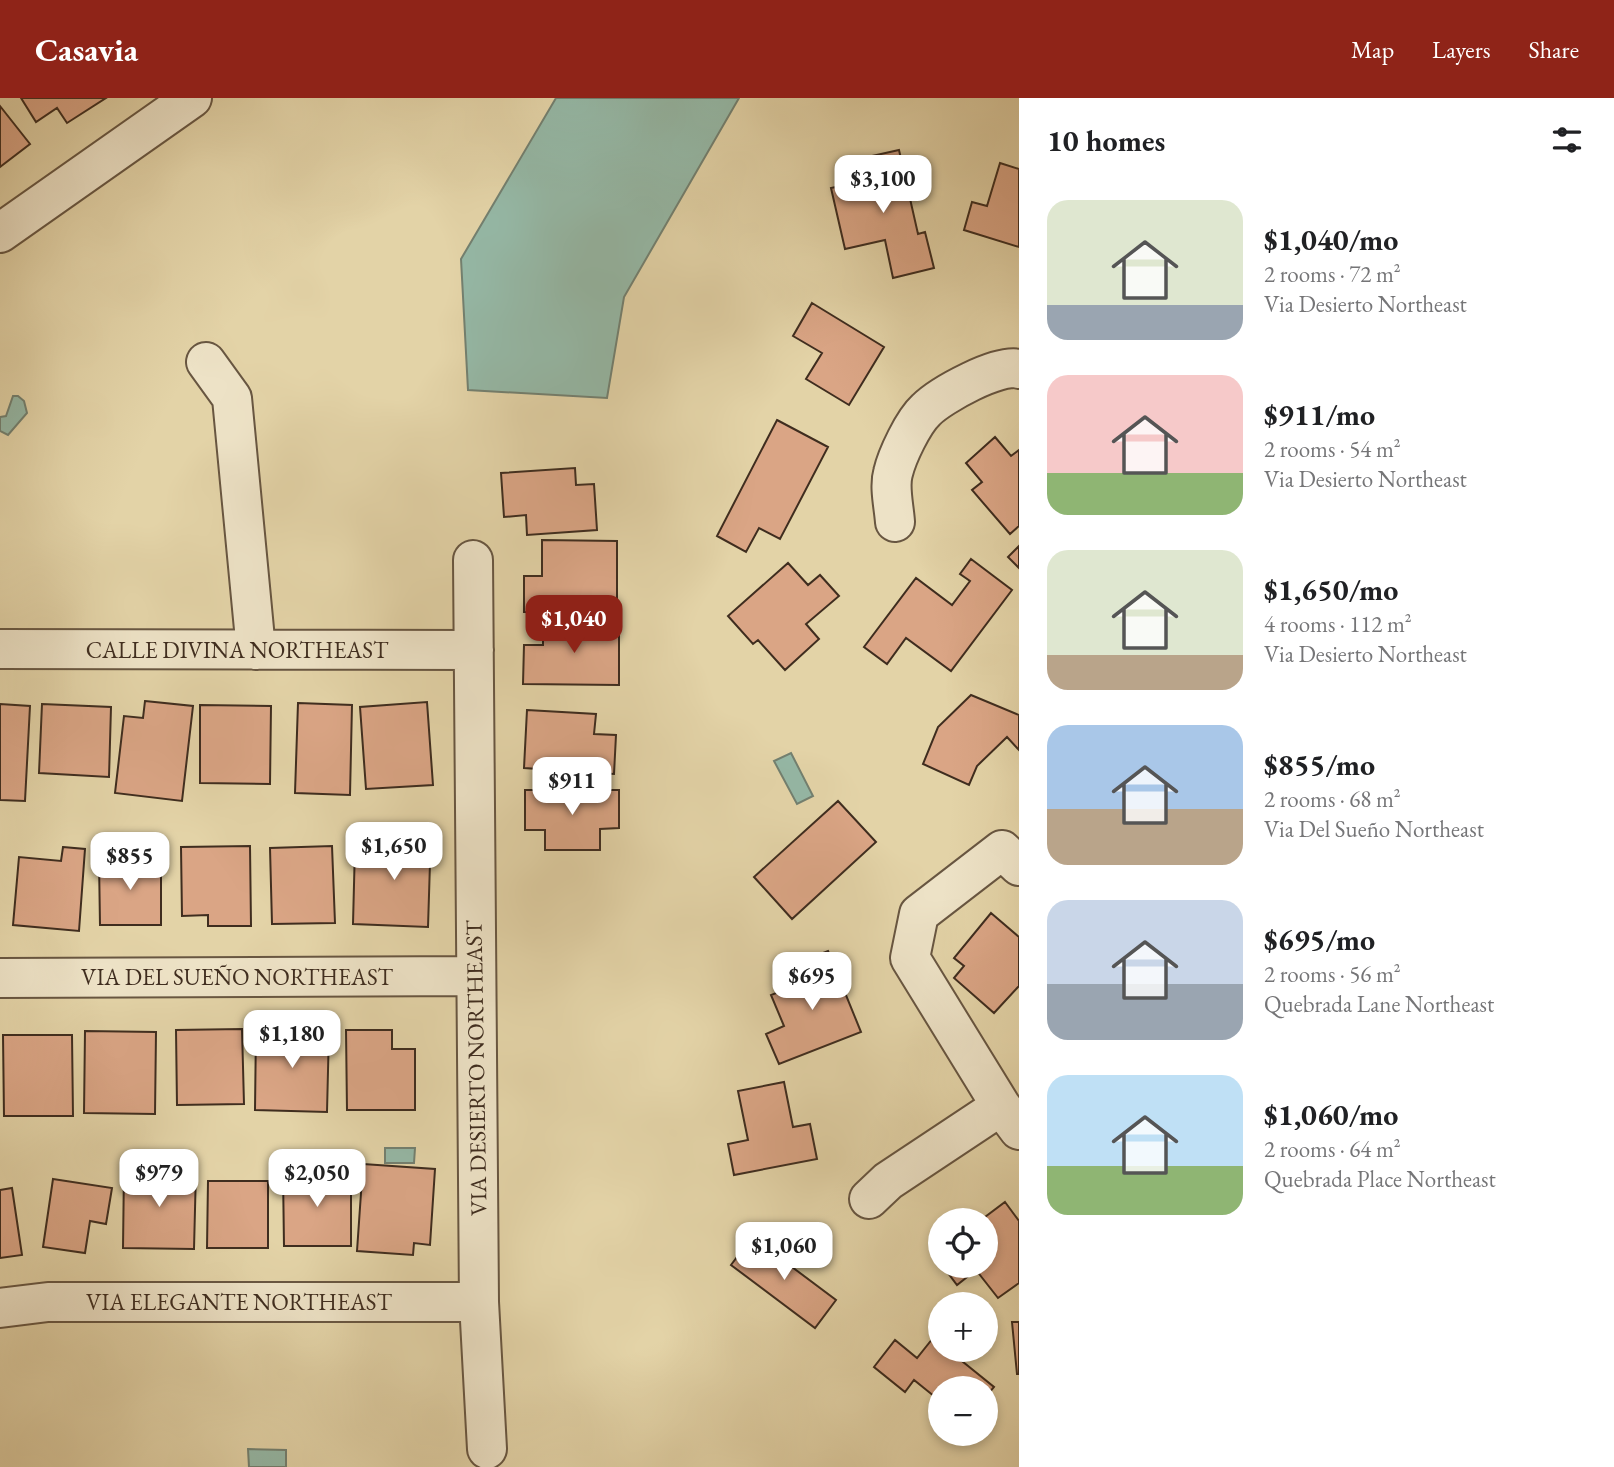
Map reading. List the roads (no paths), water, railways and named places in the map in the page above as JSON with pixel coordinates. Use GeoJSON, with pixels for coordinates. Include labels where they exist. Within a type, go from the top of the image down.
{"type":"FeatureCollection","features":[{"type":"Feature","properties":{"kind":"street"},"geometry":{"type":"LineString","coordinates":[[0,233],[175,103]]}},
{"type":"Feature","properties":{"kind":"street"},"geometry":{"type":"LineString","coordinates":[[206,362],[232,398],[256,650]]}},
{"type":"Feature","properties":{"kind":"street"},"geometry":{"type":"LineString","coordinates":[[895,522],[892,475],[905,442],[926,410],[973,381],[1011,367],[1019,369]]}},
{"type":"Feature","properties":{"kind":"street","name":"VIA DESIERTO NORTHEAST"},"geometry":{"type":"LineString","coordinates":[[473,560],[479,1302],[486,1449]]}},
{"type":"Feature","properties":{"kind":"street","name":"CALLE DIVINA NORTHEAST"},"geometry":{"type":"LineString","coordinates":[[0,649],[474,650]]}},
{"type":"Feature","properties":{"kind":"street"},"geometry":{"type":"LineString","coordinates":[[869,1199],[888,1181],[1010,1118],[910,958],[919,914],[1002,850],[1019,866]]}},
{"type":"Feature","properties":{"kind":"street","name":"VIA DEL SUEÑO NORTHEAST"},"geometry":{"type":"LineString","coordinates":[[0,978],[475,976]]}},
{"type":"Feature","properties":{"kind":"street","name":"VIA ELEGANTE NORTHEAST"},"geometry":{"type":"LineString","coordinates":[[0,1308],[48,1302],[479,1302]]}}]}
